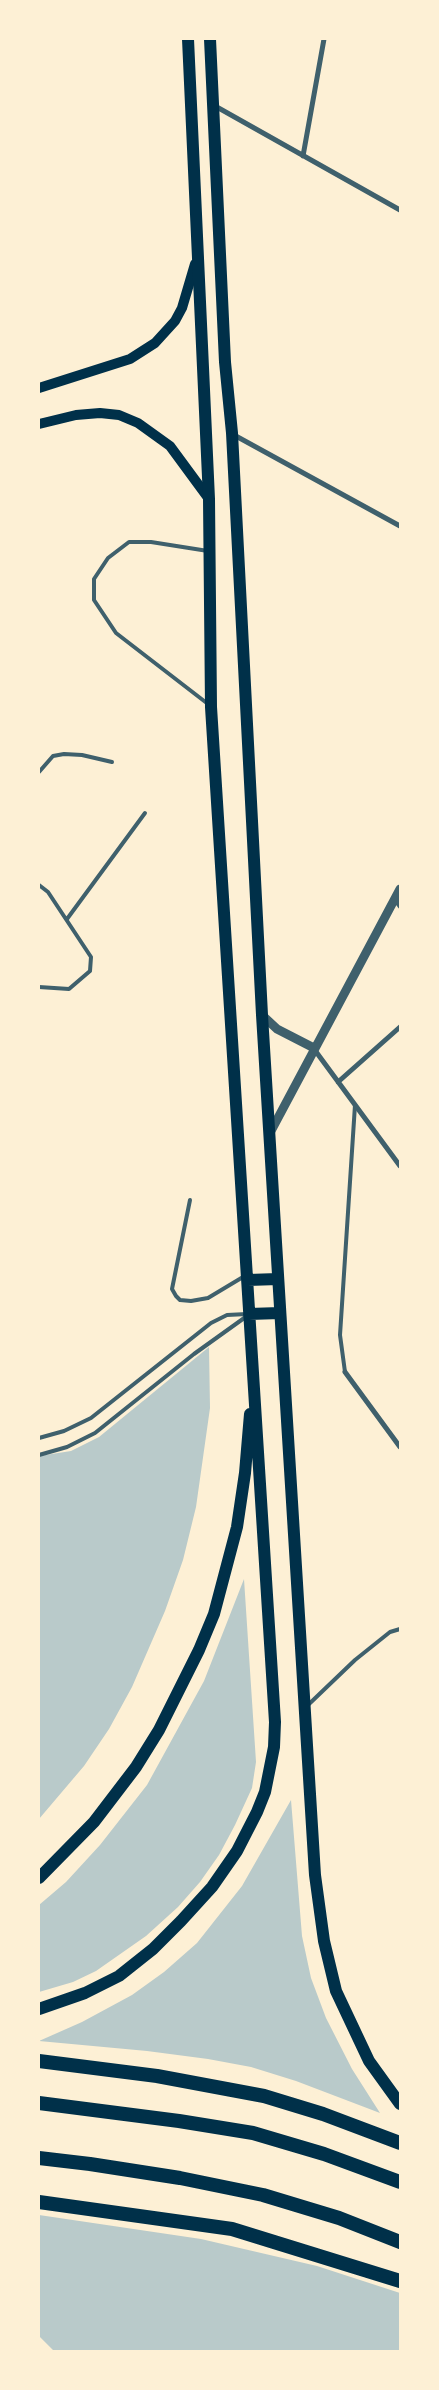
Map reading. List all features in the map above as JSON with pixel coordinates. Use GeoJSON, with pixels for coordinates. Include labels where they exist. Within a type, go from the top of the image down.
{"type":"FeatureCollection","features":[{"type":"Feature","properties":{"kind":"highway"},"geometry":{"type":"LineString","coordinates":[[39,2061],[157,2076],[264,2096],[323,2114],[400,2143]]}},
{"type":"Feature","properties":{"kind":"highway"},"geometry":{"type":"LineString","coordinates":[[39,2103],[179,2121],[252,2133],[324,2154],[400,2182]]}},
{"type":"Feature","properties":{"kind":"highway"},"geometry":{"type":"LineString","coordinates":[[39,2158],[180,2178],[263,2195],[339,2218],[400,2242]]}},
{"type":"Feature","properties":{"kind":"highway"},"geometry":{"type":"LineString","coordinates":[[39,2202],[232,2229],[400,2281]]}},
{"type":"Feature","properties":{"kind":"main road"},"geometry":{"type":"LineString","coordinates":[[39,2009],[85,1993],[119,1976],[164,1938],[212,1887],[237,1851],[258,1812],[265,1792],[274,1747],[275,1722],[211,707],[209,499],[188,39]]}},
{"type":"Feature","properties":{"kind":"main road"},"geometry":{"type":"LineString","coordinates":[[210,39],[215,106],[225,362],[232,433],[262,1015],[315,1875],[326,1950],[336,1991],[369,2061],[400,2104]]}},
{"type":"Feature","properties":{"kind":"main road"},"geometry":{"type":"LineString","coordinates":[[39,388],[130,359],[155,343],[175,321],[182,308],[193,274],[198,245]]}},
{"type":"Feature","properties":{"kind":"main road"},"geometry":{"type":"LineString","coordinates":[[39,424],[76,415],[100,413],[119,415],[138,423],[170,446],[209,499]]}},
{"type":"Feature","properties":{"kind":"main road"},"geometry":{"type":"LineString","coordinates":[[248,1277],[278,1279]]}},
{"type":"Feature","properties":{"kind":"main road"},"geometry":{"type":"LineString","coordinates":[[249,1314],[280,1313]]}},
{"type":"Feature","properties":{"kind":"main road"},"geometry":{"type":"LineString","coordinates":[[39,1878],[94,1822],[136,1767],[159,1730],[199,1650],[214,1614],[237,1527],[245,1473],[253,1364]]}},
{"type":"Feature","properties":{"kind":"street"},"geometry":{"type":"LineString","coordinates":[[303,156],[324,39]]}},
{"type":"Feature","properties":{"kind":"street"},"geometry":{"type":"LineString","coordinates":[[215,106],[400,210]]}},
{"type":"Feature","properties":{"kind":"street"},"geometry":{"type":"LineString","coordinates":[[232,433],[400,526]]}},
{"type":"Feature","properties":{"kind":"street"},"geometry":{"type":"LineString","coordinates":[[270,1131],[314,1048],[398,902],[400,889]]}},
{"type":"Feature","properties":{"kind":"street"},"geometry":{"type":"LineString","coordinates":[[262,1015],[277,1029],[295,1040],[314,1048],[400,1166]]}},
{"type":"Feature","properties":{"kind":"street"},"geometry":{"type":"LineString","coordinates":[[338,1082],[400,1027]]}},
{"type":"Feature","properties":{"kind":"street"},"geometry":{"type":"LineString","coordinates":[[345,1372],[400,1447]]}},
{"type":"Feature","properties":{"kind":"lane"},"geometry":{"type":"LineString","coordinates":[[210,551],[151,542],[129,542],[108,558],[94,579],[94,600],[116,632],[211,707]]}},
{"type":"Feature","properties":{"kind":"lane"},"geometry":{"type":"LineString","coordinates":[[39,772],[53,756],[64,754],[82,754],[112,762]]}},
{"type":"Feature","properties":{"kind":"lane"},"geometry":{"type":"LineString","coordinates":[[67,919],[145,813]]}},
{"type":"Feature","properties":{"kind":"lane"},"geometry":{"type":"LineString","coordinates":[[39,886],[48,892],[91,957],[90,971],[69,988],[39,987]]}},
{"type":"Feature","properties":{"kind":"lane"},"geometry":{"type":"LineString","coordinates":[[345,1372],[340,1335],[355,1105]]}},
{"type":"Feature","properties":{"kind":"lane"},"geometry":{"type":"LineString","coordinates":[[190,1200],[172,1289],[176,1296],[180,1300],[191,1301],[208,1298],[248,1277]]}},
{"type":"Feature","properties":{"kind":"lane"},"geometry":{"type":"LineString","coordinates":[[39,1438],[64,1431],[92,1418],[211,1323],[227,1315],[249,1314]]}},
{"type":"Feature","properties":{"kind":"lane"},"geometry":{"type":"LineString","coordinates":[[39,1455],[67,1447],[95,1433],[194,1354],[249,1314]]}},
{"type":"Feature","properties":{"kind":"lane"},"geometry":{"type":"LineString","coordinates":[[306,1707],[355,1660],[390,1632],[400,1629]]}},
{"type":"Feature","properties":{"kind":"shaded area"},"geometry":{"type":"Polygon","coordinates":[[[209,1347],[210,1408],[196,1507],[183,1560],[165,1611],[132,1687],[109,1729],[84,1766],[39,1819],[39,1456],[71,1451],[99,1437],[209,1347]]]}},
{"type":"Feature","properties":{"kind":"shaded area"},"geometry":{"type":"Polygon","coordinates":[[[244,1579],[256,1762],[252,1788],[235,1825],[219,1855],[200,1882],[178,1907],[146,1936],[96,1971],[73,1982],[39,1992],[39,1905],[66,1882],[100,1845],[147,1785],[204,1681],[244,1579]]]}},
{"type":"Feature","properties":{"kind":"shaded area"},"geometry":{"type":"Polygon","coordinates":[[[291,1800],[302,1936],[311,1978],[326,2018],[352,2069],[380,2113],[296,2081],[251,2067],[147,2051],[39,2041],[82,2022],[132,1995],[164,1972],[197,1943],[242,1886],[291,1800]]]}},
{"type":"Feature","properties":{"kind":"shaded area"},"geometry":{"type":"Polygon","coordinates":[[[39,2215],[201,2239],[317,2266],[400,2293],[400,2351],[54,2351],[39,2336],[39,2215]]]}}]}
